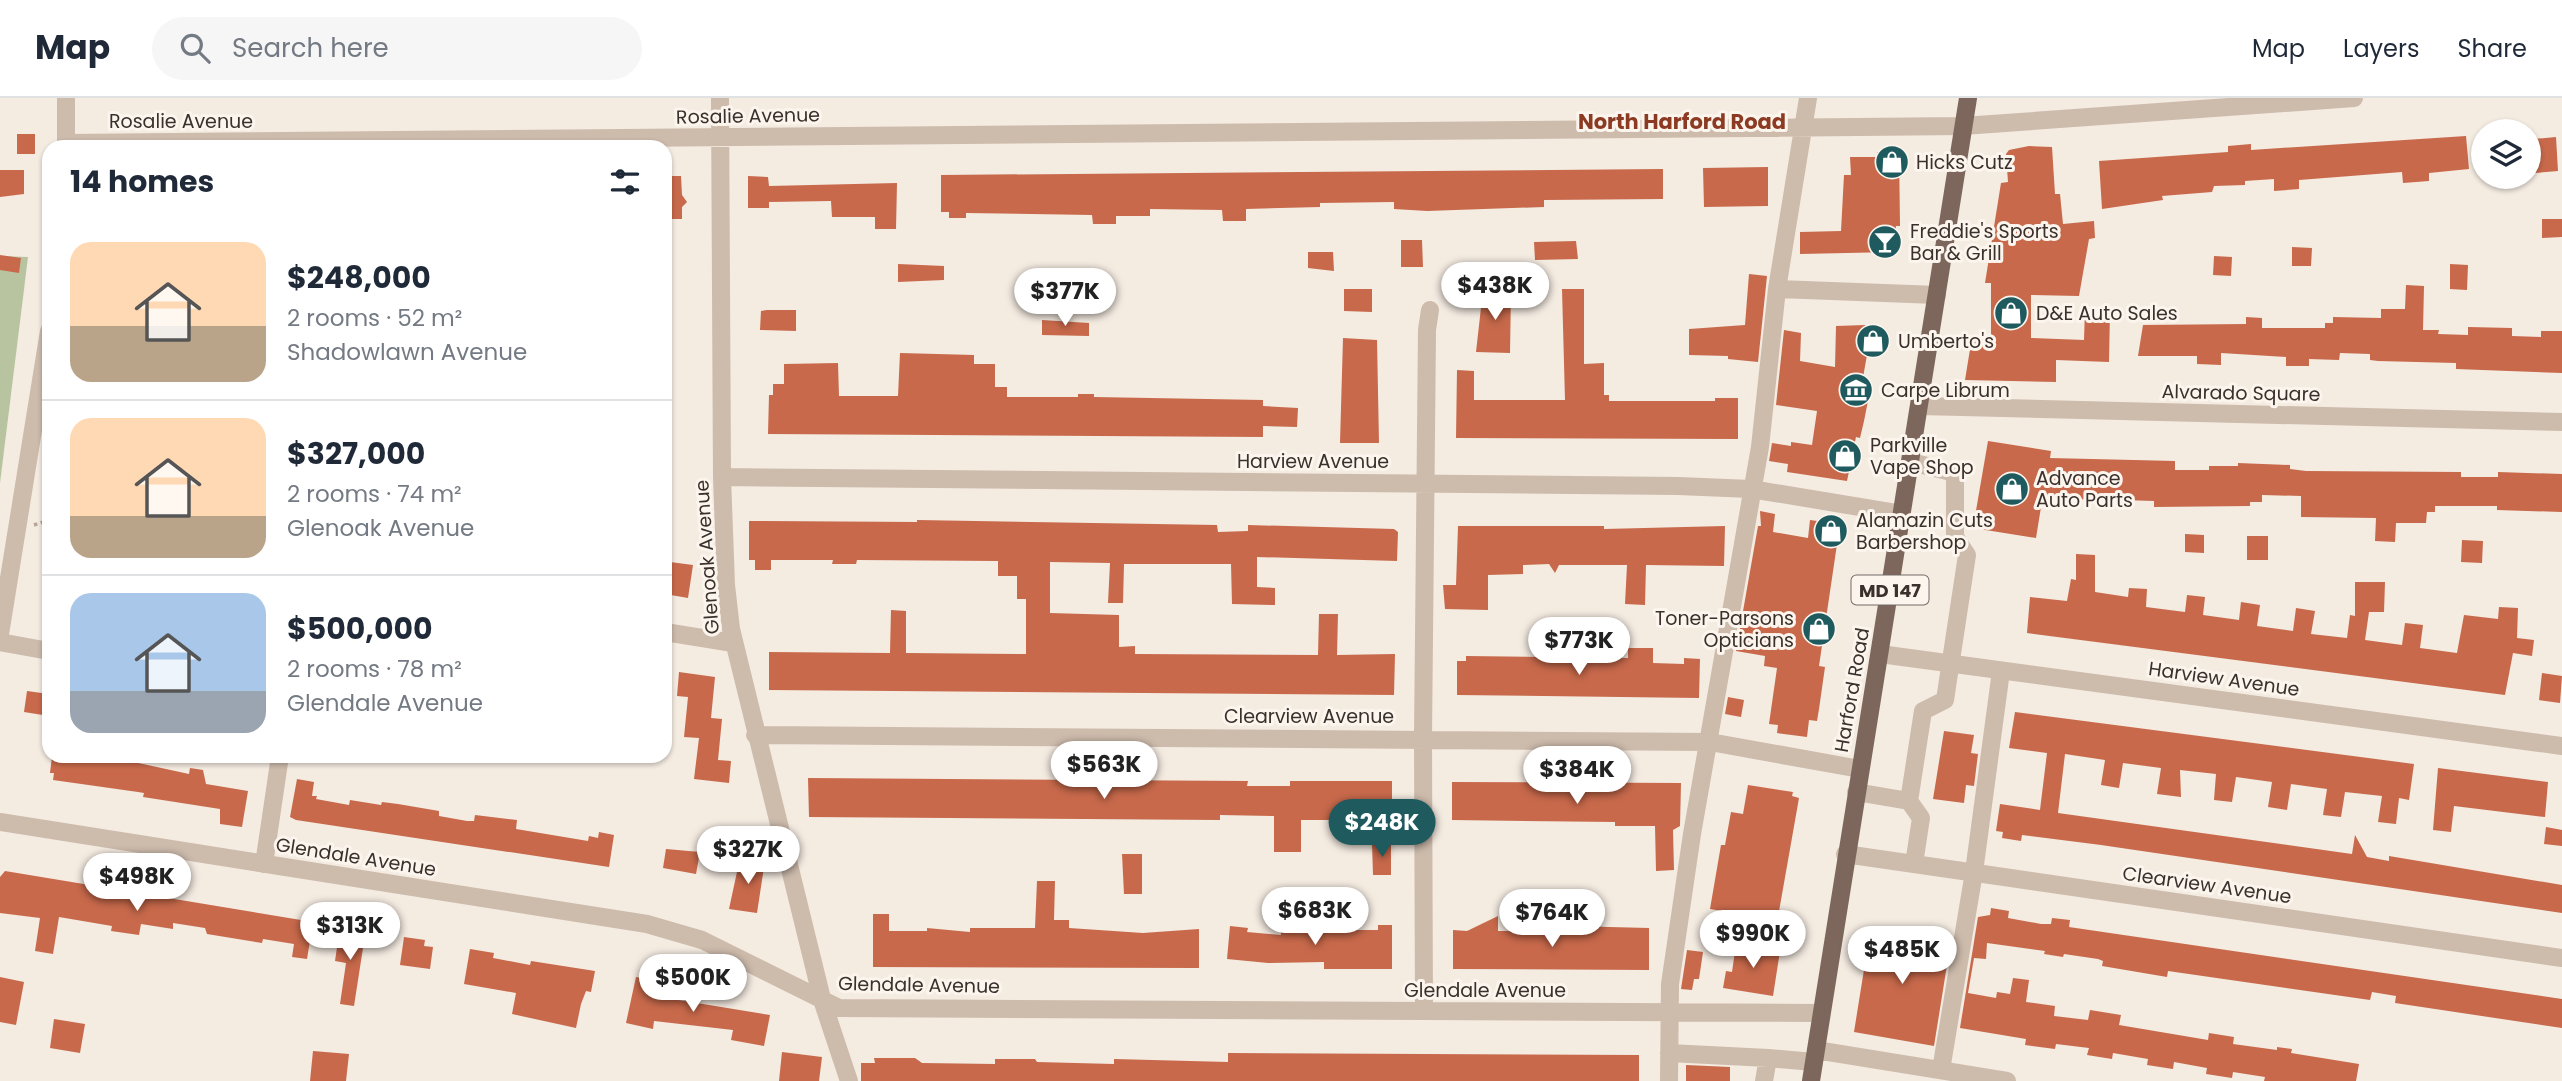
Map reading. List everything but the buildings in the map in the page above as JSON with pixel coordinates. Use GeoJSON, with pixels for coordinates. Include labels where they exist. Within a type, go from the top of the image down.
{"type":"FeatureCollection","features":[{"type":"Feature","properties":{"kind":"main road","name":"Harford Road"},"geometry":{"type":"LineString","coordinates":[[1811,1081],[1845,854],[1880,654],[1968,98]]}},
{"type":"Feature","properties":{"kind":"street"},"geometry":{"type":"LineString","coordinates":[[66,98],[66,140]]}},
{"type":"Feature","properties":{"kind":"street","name":"Glenoak Avenue"},"geometry":{"type":"LineString","coordinates":[[720,98],[722,477],[726,585],[733,643],[823,1003],[849,1081]]}},
{"type":"Feature","properties":{"kind":"street"},"geometry":{"type":"LineString","coordinates":[[1669,1081],[1672,971],[1692,834],[1710,742],[1761,433],[1777,289],[1808,98]]}},
{"type":"Feature","properties":{"kind":"street","name":"Rosalie Avenue"},"geometry":{"type":"LineString","coordinates":[[475,140],[1963,126],[2354,98]]}},
{"type":"Feature","properties":{"kind":"street"},"geometry":{"type":"LineString","coordinates":[[1777,289],[1937,295]]}},
{"type":"Feature","properties":{"kind":"street"},"geometry":{"type":"LineString","coordinates":[[1424,1011],[1423,738],[1430,310]]}},
{"type":"Feature","properties":{"kind":"street"},"geometry":{"type":"LineString","coordinates":[[0,634],[42,374]]}},
{"type":"Feature","properties":{"kind":"street","name":"Alvarado Square"},"geometry":{"type":"LineString","coordinates":[[1920,406],[2562,422]]}},
{"type":"Feature","properties":{"kind":"street"},"geometry":{"type":"LineString","coordinates":[[1911,462],[1955,472],[1955,537],[1967,555],[1945,700],[1923,710],[1909,801],[1921,818],[1914,863]]}},
{"type":"Feature","properties":{"kind":"street","name":"Harview Avenue"},"geometry":{"type":"LineString","coordinates":[[722,477],[1427,482],[1751,489],[1902,514]]}},
{"type":"Feature","properties":{"kind":"street"},"geometry":{"type":"LineString","coordinates":[[672,633],[733,643]]}},
{"type":"Feature","properties":{"kind":"street"},"geometry":{"type":"LineString","coordinates":[[0,642],[42,649]]}},
{"type":"Feature","properties":{"kind":"street","name":"Harview Avenue"},"geometry":{"type":"LineString","coordinates":[[1880,654],[2562,746]]}},
{"type":"Feature","properties":{"kind":"street"},"geometry":{"type":"LineString","coordinates":[[1941,1070],[1973,872],[2001,670]]}},
{"type":"Feature","properties":{"kind":"street","name":"Clearview Avenue"},"geometry":{"type":"LineString","coordinates":[[755,735],[1710,742],[1860,769]]}},
{"type":"Feature","properties":{"kind":"street"},"geometry":{"type":"LineString","coordinates":[[264,864],[279,763]]}},
{"type":"Feature","properties":{"kind":"street"},"geometry":{"type":"LineString","coordinates":[[1856,792],[1909,801]]}},
{"type":"Feature","properties":{"kind":"street","name":"Glendale Avenue"},"geometry":{"type":"LineString","coordinates":[[0,822],[669,929],[726,951],[823,1003],[839,1008],[1821,1013]]}},
{"type":"Feature","properties":{"kind":"street","name":"Clearview Avenue"},"geometry":{"type":"LineString","coordinates":[[1845,854],[2562,958]]}},
{"type":"Feature","properties":{"kind":"street"},"geometry":{"type":"LineString","coordinates":[[1669,1053],[1768,1058],[1815,1056],[1941,1070],[2007,1081]]}},
{"type":"Feature","properties":{"kind":"street"},"geometry":{"type":"LineString","coordinates":[[1764,1081],[1768,1058]]}},
{"type":"Feature","properties":{"kind":"green space"},"geometry":{"type":"Polygon","coordinates":[[[0,256],[28,257],[0,483],[0,256]]]}},
{"type":"Feature","properties":{"kind":"place","name":"Hicks Cutz"},"geometry":{"type":"Point","coordinates":[1892,162]}},
{"type":"Feature","properties":{"kind":"place","name":"Freddie's Sports Bar & Grill"},"geometry":{"type":"Point","coordinates":[1885,242]}},
{"type":"Feature","properties":{"kind":"place","name":"D&E Auto Sales"},"geometry":{"type":"Point","coordinates":[2011,313]}},
{"type":"Feature","properties":{"kind":"place","name":"Umberto's"},"geometry":{"type":"Point","coordinates":[1873,341]}},
{"type":"Feature","properties":{"kind":"place","name":"Carpe Librum"},"geometry":{"type":"Point","coordinates":[1856,390]}},
{"type":"Feature","properties":{"kind":"place","name":"Parkville Vape Shop"},"geometry":{"type":"Point","coordinates":[1845,456]}},
{"type":"Feature","properties":{"kind":"place","name":"Advance Auto Parts"},"geometry":{"type":"Point","coordinates":[2012,489]}},
{"type":"Feature","properties":{"kind":"place","name":"Alamazin Cuts Barbershop"},"geometry":{"type":"Point","coordinates":[1831,531]}},
{"type":"Feature","properties":{"kind":"place","name":"Toner-Parsons Opticians"},"geometry":{"type":"Point","coordinates":[1819,629]}},
{"type":"Feature","properties":{"kind":"district","name":"North Harford Road"},"geometry":{"type":"Point","coordinates":[1682,121]}}]}
